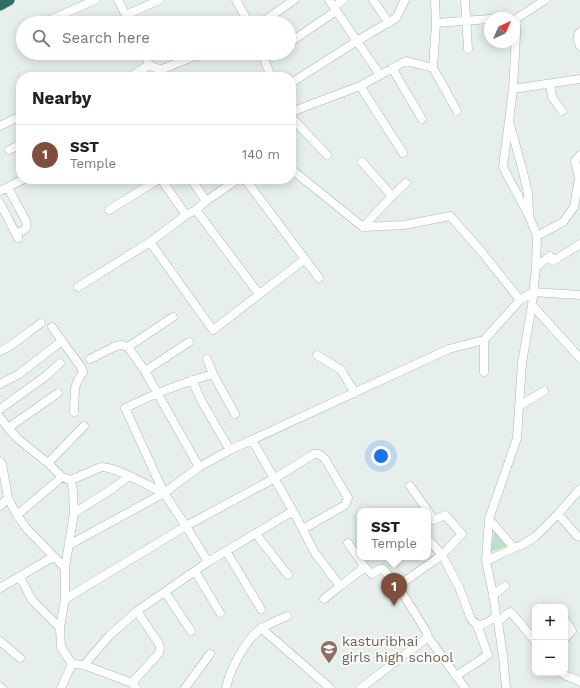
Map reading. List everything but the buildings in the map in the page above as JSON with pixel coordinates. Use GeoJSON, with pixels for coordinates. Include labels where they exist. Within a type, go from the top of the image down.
{"type":"FeatureCollection","features":[{"type":"Feature","properties":{"kind":"highway"},"geometry":{"type":"LineString","coordinates":[[0,6],[9,0]]}},
{"type":"Feature","properties":{"kind":"street"},"geometry":{"type":"LineString","coordinates":[[59,16],[95,0]]}},
{"type":"Feature","properties":{"kind":"street"},"geometry":{"type":"LineString","coordinates":[[118,0],[126,15],[159,0]]}},
{"type":"Feature","properties":{"kind":"street"},"geometry":{"type":"LineString","coordinates":[[237,0],[245,16]]}},
{"type":"Feature","properties":{"kind":"street"},"geometry":{"type":"LineString","coordinates":[[271,16],[294,0]]}},
{"type":"Feature","properties":{"kind":"street"},"geometry":{"type":"LineString","coordinates":[[296,37],[333,6],[343,0]]}},
{"type":"Feature","properties":{"kind":"street"},"geometry":{"type":"LineString","coordinates":[[373,0],[389,22]]}},
{"type":"Feature","properties":{"kind":"street"},"geometry":{"type":"LineString","coordinates":[[296,81],[357,41],[396,18],[405,0]]}},
{"type":"Feature","properties":{"kind":"street"},"geometry":{"type":"LineString","coordinates":[[435,0],[436,23],[433,68],[457,111]]}},
{"type":"Feature","properties":{"kind":"street"},"geometry":{"type":"LineString","coordinates":[[465,0],[468,49]]}},
{"type":"Feature","properties":{"kind":"street"},"geometry":{"type":"LineString","coordinates":[[520,15],[536,3],[545,0]]}},
{"type":"Feature","properties":{"kind":"street"},"geometry":{"type":"LineString","coordinates":[[333,6],[380,75]]}},
{"type":"Feature","properties":{"kind":"street"},"geometry":{"type":"LineString","coordinates":[[436,23],[484,19]]}},
{"type":"Feature","properties":{"kind":"street"},"geometry":{"type":"LineString","coordinates":[[580,32],[578,34],[580,46]]}},
{"type":"Feature","properties":{"kind":"street"},"geometry":{"type":"LineString","coordinates":[[506,688],[503,656],[486,562],[489,519],[517,438],[522,363],[532,305],[536,268],[537,236],[529,216],[503,167],[513,89],[515,48]]}},
{"type":"Feature","properties":{"kind":"street"},"geometry":{"type":"LineString","coordinates":[[147,60],[149,64],[159,72]]}},
{"type":"Feature","properties":{"kind":"street"},"geometry":{"type":"LineString","coordinates":[[166,72],[189,60]]}},
{"type":"Feature","properties":{"kind":"street"},"geometry":{"type":"LineString","coordinates":[[265,60],[269,72]]}},
{"type":"Feature","properties":{"kind":"street"},"geometry":{"type":"LineString","coordinates":[[296,110],[360,86],[406,61],[433,68]]}},
{"type":"Feature","properties":{"kind":"street"},"geometry":{"type":"LineString","coordinates":[[137,72],[149,64]]}},
{"type":"Feature","properties":{"kind":"street"},"geometry":{"type":"LineString","coordinates":[[392,68],[422,119]]}},
{"type":"Feature","properties":{"kind":"street"},"geometry":{"type":"LineString","coordinates":[[513,89],[580,79]]}},
{"type":"Feature","properties":{"kind":"street"},"geometry":{"type":"LineString","coordinates":[[550,84],[552,96],[562,111]]}},
{"type":"Feature","properties":{"kind":"street"},"geometry":{"type":"LineString","coordinates":[[360,86],[403,153]]}},
{"type":"Feature","properties":{"kind":"street"},"geometry":{"type":"LineString","coordinates":[[0,126],[16,118]]}},
{"type":"Feature","properties":{"kind":"street"},"geometry":{"type":"LineString","coordinates":[[296,122],[327,155]]}},
{"type":"Feature","properties":{"kind":"street"},"geometry":{"type":"LineString","coordinates":[[509,122],[528,193],[529,216]]}},
{"type":"Feature","properties":{"kind":"street"},"geometry":{"type":"LineString","coordinates":[[9,150],[16,146]]}},
{"type":"Feature","properties":{"kind":"street"},"geometry":{"type":"LineString","coordinates":[[537,236],[563,222],[574,207],[579,178],[575,161],[580,155]]}},
{"type":"Feature","properties":{"kind":"street"},"geometry":{"type":"LineString","coordinates":[[362,162],[392,196]]}},
{"type":"Feature","properties":{"kind":"street"},"geometry":{"type":"LineString","coordinates":[[296,172],[363,227],[404,225],[450,216],[481,251],[520,300]]}},
{"type":"Feature","properties":{"kind":"street"},"geometry":{"type":"LineString","coordinates":[[0,203],[17,236],[28,225],[4,190],[16,183]]}},
{"type":"Feature","properties":{"kind":"street"},"geometry":{"type":"LineString","coordinates":[[363,227],[406,183]]}},
{"type":"Feature","properties":{"kind":"street"},"geometry":{"type":"LineString","coordinates":[[109,210],[152,184]]}},
{"type":"Feature","properties":{"kind":"street"},"geometry":{"type":"LineString","coordinates":[[164,184],[186,215]]}},
{"type":"Feature","properties":{"kind":"street"},"geometry":{"type":"LineString","coordinates":[[194,184],[206,201]]}},
{"type":"Feature","properties":{"kind":"street"},"geometry":{"type":"LineString","coordinates":[[78,287],[150,242],[231,184]]}},
{"type":"Feature","properties":{"kind":"street"},"geometry":{"type":"LineString","coordinates":[[249,184],[319,278]]}},
{"type":"Feature","properties":{"kind":"street"},"geometry":{"type":"LineString","coordinates":[[196,210],[259,294]]}},
{"type":"Feature","properties":{"kind":"street"},"geometry":{"type":"LineString","coordinates":[[150,242],[213,330],[305,259]]}},
{"type":"Feature","properties":{"kind":"street"},"geometry":{"type":"LineString","coordinates":[[536,268],[550,256],[553,261],[580,244]]}},
{"type":"Feature","properties":{"kind":"street"},"geometry":{"type":"LineString","coordinates":[[69,545],[164,493],[199,467],[230,450],[449,349],[484,340],[520,300],[533,292],[580,295]]}},
{"type":"Feature","properties":{"kind":"street"},"geometry":{"type":"LineString","coordinates":[[532,305],[580,358]]}},
{"type":"Feature","properties":{"kind":"street"},"geometry":{"type":"LineString","coordinates":[[128,347],[173,317]]}},
{"type":"Feature","properties":{"kind":"street"},"geometry":{"type":"LineString","coordinates":[[0,351],[10,347],[41,323]]}},
{"type":"Feature","properties":{"kind":"street"},"geometry":{"type":"LineString","coordinates":[[52,327],[81,367],[82,372],[75,388],[74,412]]}},
{"type":"Feature","properties":{"kind":"street"},"geometry":{"type":"LineString","coordinates":[[484,340],[484,372]]}},
{"type":"Feature","properties":{"kind":"street"},"geometry":{"type":"LineString","coordinates":[[0,384],[19,374],[62,341]]}},
{"type":"Feature","properties":{"kind":"street"},"geometry":{"type":"LineString","coordinates":[[146,371],[188,342]]}},
{"type":"Feature","properties":{"kind":"street"},"geometry":{"type":"LineString","coordinates":[[90,359],[116,346],[122,345],[128,347],[146,371],[199,467]]}},
{"type":"Feature","properties":{"kind":"street"},"geometry":{"type":"LineString","coordinates":[[317,355],[341,370],[355,393]]}},
{"type":"Feature","properties":{"kind":"street"},"geometry":{"type":"LineString","coordinates":[[207,359],[213,374],[235,414]]}},
{"type":"Feature","properties":{"kind":"street"},"geometry":{"type":"LineString","coordinates":[[0,409],[60,364]]}},
{"type":"Feature","properties":{"kind":"street"},"geometry":{"type":"LineString","coordinates":[[208,562],[164,493],[124,408],[157,392],[213,374]]}},
{"type":"Feature","properties":{"kind":"street"},"geometry":{"type":"LineString","coordinates":[[192,380],[202,402],[230,450]]}},
{"type":"Feature","properties":{"kind":"street"},"geometry":{"type":"LineString","coordinates":[[519,406],[544,391]]}},
{"type":"Feature","properties":{"kind":"street"},"geometry":{"type":"LineString","coordinates":[[8,428],[58,393]]}},
{"type":"Feature","properties":{"kind":"street"},"geometry":{"type":"LineString","coordinates":[[0,417],[18,439],[48,463],[62,477],[71,480],[101,467],[109,468],[164,493]]}},
{"type":"Feature","properties":{"kind":"street"},"geometry":{"type":"LineString","coordinates":[[48,463],[84,426]]}},
{"type":"Feature","properties":{"kind":"street"},"geometry":{"type":"LineString","coordinates":[[252,440],[303,529],[315,553],[340,586]]}},
{"type":"Feature","properties":{"kind":"street"},"geometry":{"type":"LineString","coordinates":[[65,599],[186,526],[317,453],[325,459],[348,498],[345,505],[303,529]]}},
{"type":"Feature","properties":{"kind":"street"},"geometry":{"type":"LineString","coordinates":[[1,463],[8,498],[17,515],[27,529],[65,568]]}},
{"type":"Feature","properties":{"kind":"street"},"geometry":{"type":"LineString","coordinates":[[74,513],[112,489],[129,476]]}},
{"type":"Feature","properties":{"kind":"street"},"geometry":{"type":"LineString","coordinates":[[17,515],[62,477]]}},
{"type":"Feature","properties":{"kind":"street"},"geometry":{"type":"LineString","coordinates":[[71,480],[74,513],[65,568],[65,599],[60,628],[61,647],[72,664]]}},
{"type":"Feature","properties":{"kind":"street"},"geometry":{"type":"LineString","coordinates":[[410,486],[426,508]]}},
{"type":"Feature","properties":{"kind":"street"},"geometry":{"type":"LineString","coordinates":[[486,562],[522,545],[535,537],[580,489]]}},
{"type":"Feature","properties":{"kind":"street"},"geometry":{"type":"LineString","coordinates":[[0,506],[8,498]]}},
{"type":"Feature","properties":{"kind":"street"},"geometry":{"type":"LineString","coordinates":[[84,665],[109,636],[137,611],[208,562],[293,512]]}},
{"type":"Feature","properties":{"kind":"street"},"geometry":{"type":"LineString","coordinates":[[558,514],[577,536],[580,537]]}},
{"type":"Feature","properties":{"kind":"street"},"geometry":{"type":"LineString","coordinates":[[398,586],[442,555],[462,534],[445,515],[434,520],[431,516]]}},
{"type":"Feature","properties":{"kind":"street"},"geometry":{"type":"LineString","coordinates":[[489,519],[514,548]]}},
{"type":"Feature","properties":{"kind":"street"},"geometry":{"type":"LineString","coordinates":[[256,534],[288,575]]}},
{"type":"Feature","properties":{"kind":"street"},"geometry":{"type":"LineString","coordinates":[[348,542],[357,555]]}},
{"type":"Feature","properties":{"kind":"street"},"geometry":{"type":"LineString","coordinates":[[431,542],[442,555],[459,587],[471,619],[477,625],[488,655],[456,676]]}},
{"type":"Feature","properties":{"kind":"street"},"geometry":{"type":"LineString","coordinates":[[226,551],[261,609]]}},
{"type":"Feature","properties":{"kind":"street"},"geometry":{"type":"LineString","coordinates":[[1,586],[20,577],[53,557]]}},
{"type":"Feature","properties":{"kind":"street"},"geometry":{"type":"LineString","coordinates":[[360,560],[372,574],[380,569],[383,569],[398,586],[426,631],[428,637],[465,688]]}},
{"type":"Feature","properties":{"kind":"street"},"geometry":{"type":"LineString","coordinates":[[324,599],[365,567]]}},
{"type":"Feature","properties":{"kind":"street"},"geometry":{"type":"LineString","coordinates":[[196,571],[220,613]]}},
{"type":"Feature","properties":{"kind":"street"},"geometry":{"type":"LineString","coordinates":[[20,577],[32,600],[60,628]]}},
{"type":"Feature","properties":{"kind":"street"},"geometry":{"type":"LineString","coordinates":[[493,595],[505,586]]}},
{"type":"Feature","properties":{"kind":"street"},"geometry":{"type":"LineString","coordinates":[[165,592],[191,631]]}},
{"type":"Feature","properties":{"kind":"street"},"geometry":{"type":"LineString","coordinates":[[72,664],[84,665],[134,686],[160,650],[159,644],[137,611]]}},
{"type":"Feature","properties":{"kind":"street"},"geometry":{"type":"LineString","coordinates":[[477,625],[497,619],[511,612],[534,640]]}},
{"type":"Feature","properties":{"kind":"street"},"geometry":{"type":"LineString","coordinates":[[226,688],[237,659],[247,643],[261,628],[288,616]]}},
{"type":"Feature","properties":{"kind":"street"},"geometry":{"type":"LineString","coordinates":[[568,625],[572,631],[568,635]]}},
{"type":"Feature","properties":{"kind":"street"},"geometry":{"type":"LineString","coordinates":[[261,628],[330,688]]}},
{"type":"Feature","properties":{"kind":"street"},"geometry":{"type":"LineString","coordinates":[[361,688],[428,637]]}},
{"type":"Feature","properties":{"kind":"street"},"geometry":{"type":"LineString","coordinates":[[0,641],[20,658]]}},
{"type":"Feature","properties":{"kind":"street"},"geometry":{"type":"LineString","coordinates":[[184,688],[210,654]]}},
{"type":"Feature","properties":{"kind":"street"},"geometry":{"type":"LineString","coordinates":[[61,688],[72,664]]}},
{"type":"Feature","properties":{"kind":"street"},"geometry":{"type":"LineString","coordinates":[[564,676],[577,679],[580,682]]}},
{"type":"Feature","properties":{"kind":"green space"},"geometry":{"type":"Polygon","coordinates":[[[496,523],[514,544],[490,552],[496,523]]]}},
{"type":"Feature","properties":{"kind":"place","name":"SST"},"geometry":{"type":"Point","coordinates":[394,606]}},
{"type":"Feature","properties":{"kind":"place","name":"kasturibhai girls high school"},"geometry":{"type":"Point","coordinates":[329,664]}}]}
